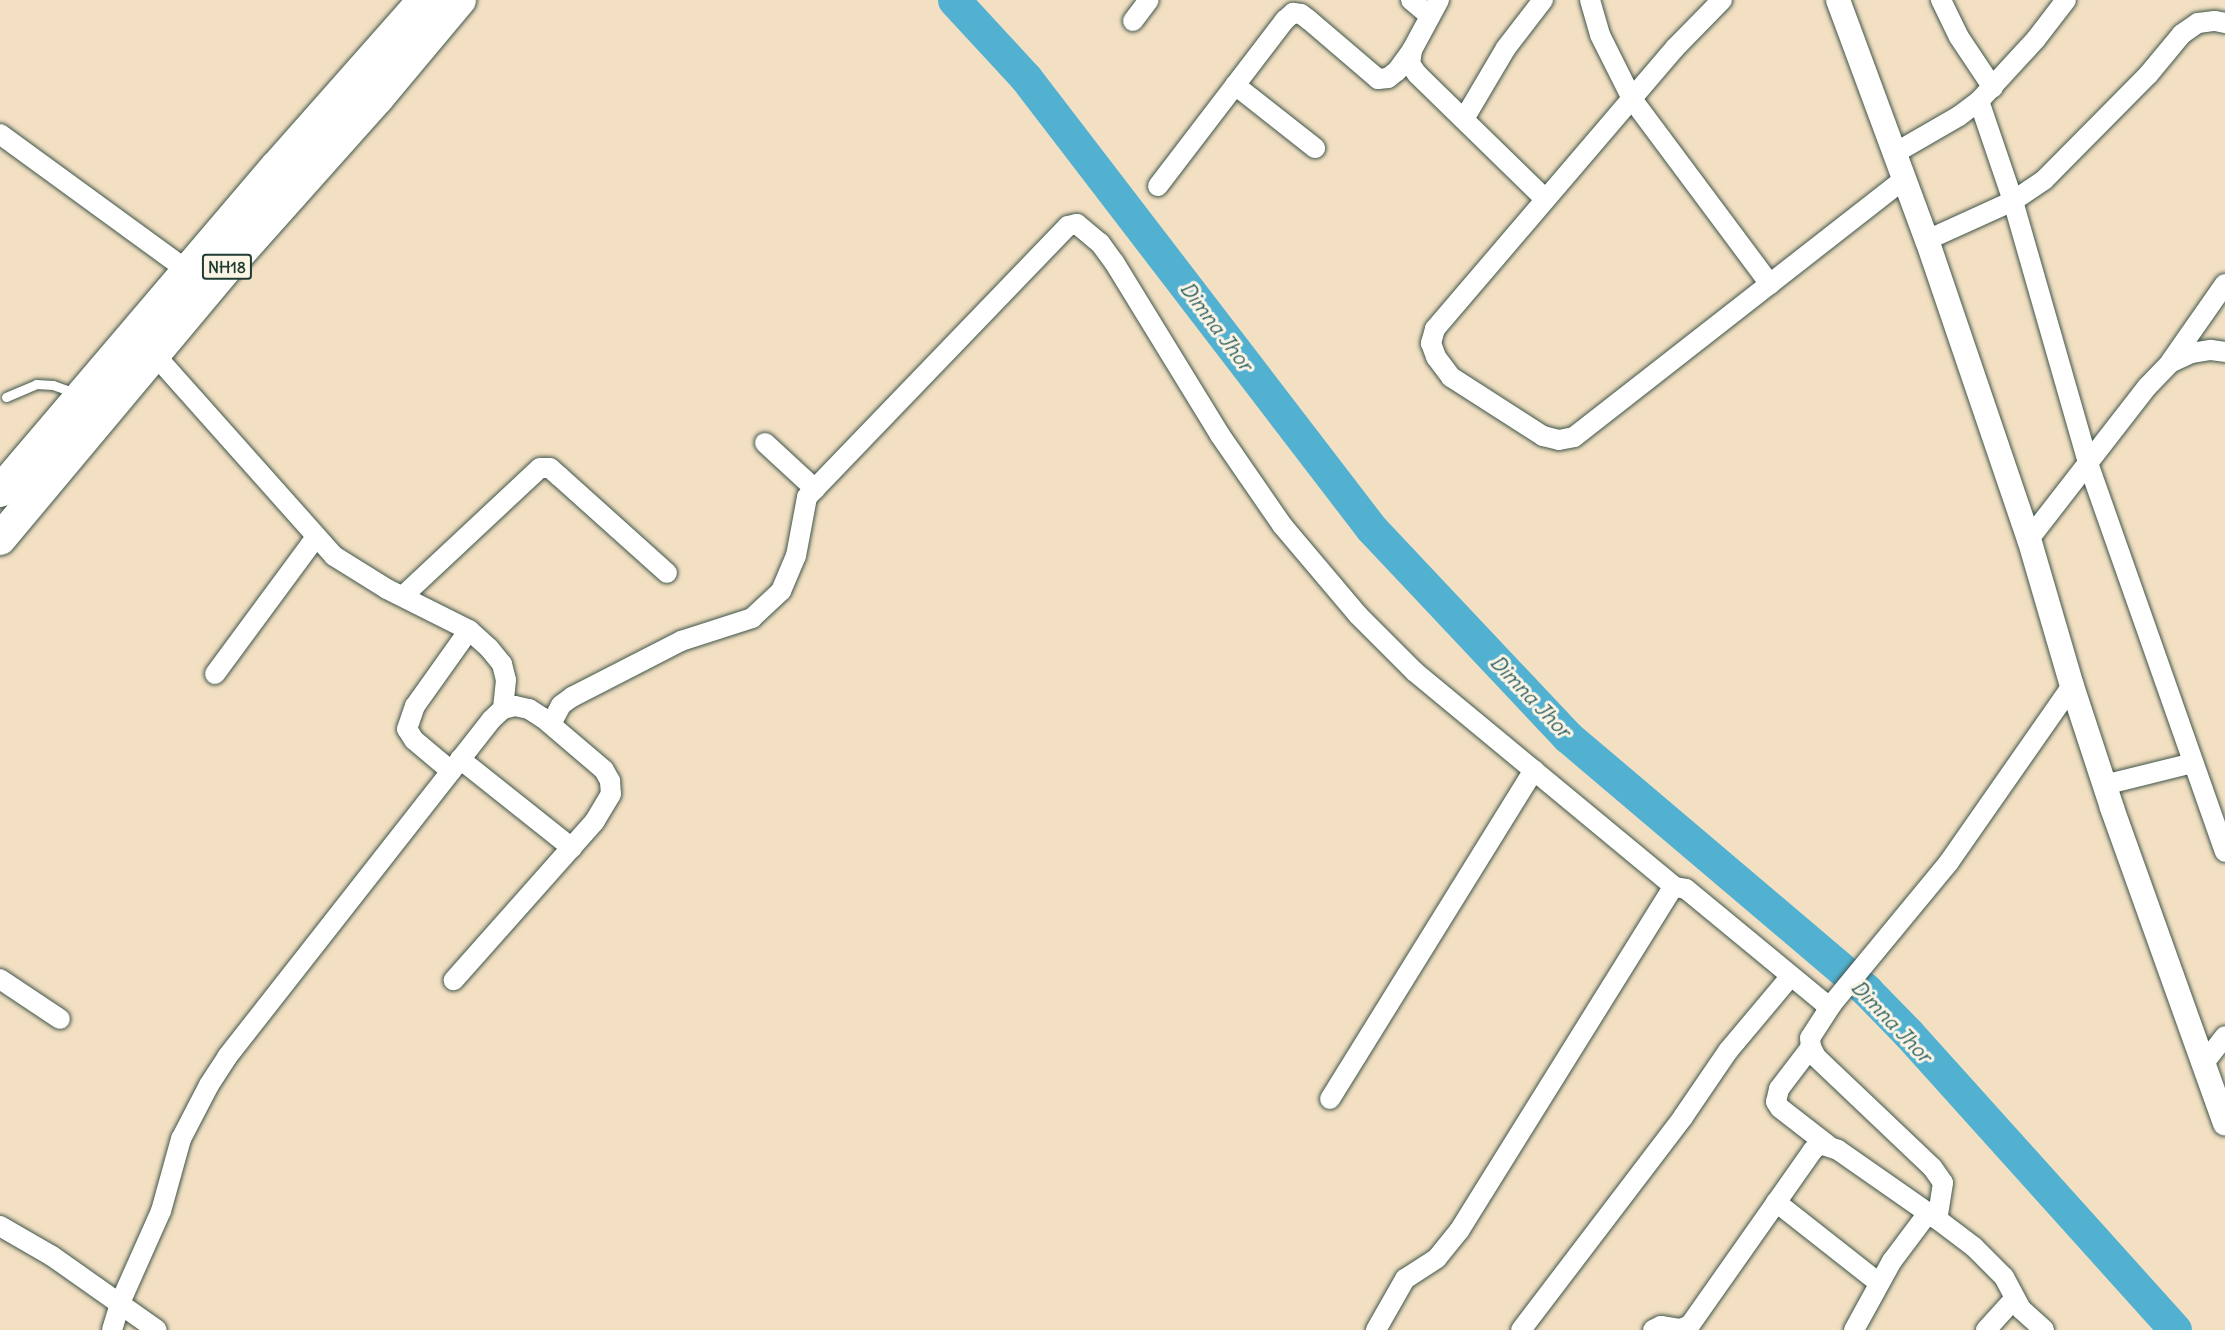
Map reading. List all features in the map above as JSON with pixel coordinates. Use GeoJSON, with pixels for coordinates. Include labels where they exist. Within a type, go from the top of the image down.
{"type":"FeatureCollection","features":[{"type":"Feature","properties":{"kind":"highway","name":"NH18"},"geometry":{"type":"LineString","coordinates":[[1,486],[424,0]]}},
{"type":"Feature","properties":{"kind":"highway","name":"NH18"},"geometry":{"type":"LineString","coordinates":[[0,539],[231,264],[378,98],[460,0]]}},
{"type":"Feature","properties":{"kind":"highway"},"geometry":{"type":"LineString","coordinates":[[43,440],[67,460]]}},
{"type":"Feature","properties":{"kind":"street"},"geometry":{"type":"LineString","coordinates":[[1132,21],[1149,0]]}},
{"type":"Feature","properties":{"kind":"street"},"geometry":{"type":"LineString","coordinates":[[1158,186],[1285,20],[1293,13],[1301,14],[1310,20],[1378,78],[1388,78],[1397,71],[1412,50],[1434,8],[1411,0]]}},
{"type":"Feature","properties":{"kind":"street"},"geometry":{"type":"LineString","coordinates":[[1464,120],[1506,48],[1544,0]]}},
{"type":"Feature","properties":{"kind":"street"},"geometry":{"type":"LineString","coordinates":[[1590,0],[1600,35],[1632,99],[1770,284]]}},
{"type":"Feature","properties":{"kind":"street"},"geometry":{"type":"LineString","coordinates":[[1722,0],[1675,48],[1450,309],[1436,329],[1431,343],[1436,357],[1451,376],[1543,436],[1559,440],[1574,437],[1905,178]]}},
{"type":"Feature","properties":{"kind":"street"},"geometry":{"type":"LineString","coordinates":[[1838,0],[1927,240],[2029,539],[2104,785],[2225,1123]]}},
{"type":"Feature","properties":{"kind":"street"},"geometry":{"type":"LineString","coordinates":[[1941,0],[1986,95],[2013,201],[2088,463],[2225,852]]}},
{"type":"Feature","properties":{"kind":"street"},"geometry":{"type":"LineString","coordinates":[[1895,153],[1959,116],[1986,95],[2066,0]]}},
{"type":"Feature","properties":{"kind":"street"},"geometry":{"type":"LineString","coordinates":[[1927,240],[2013,201],[2044,180],[2148,75],[2182,34],[2198,23],[2215,21],[2225,23]]}},
{"type":"Feature","properties":{"kind":"street"},"geometry":{"type":"LineString","coordinates":[[1412,50],[1410,64],[1417,74],[1545,199]]}},
{"type":"Feature","properties":{"kind":"street"},"geometry":{"type":"LineString","coordinates":[[1235,85],[1315,148]]}},
{"type":"Feature","properties":{"kind":"street"},"geometry":{"type":"LineString","coordinates":[[0,134],[188,270]]}},
{"type":"Feature","properties":{"kind":"street"},"geometry":{"type":"LineString","coordinates":[[551,724],[561,705],[581,693],[681,641],[752,618],[781,591],[796,556],[807,497],[1068,226],[1077,224],[1100,243],[1114,262],[1136,303],[1220,435],[1282,525],[1388,647],[1675,887],[1686,889],[1825,1004],[1832,1005]]}},
{"type":"Feature","properties":{"kind":"street"},"geometry":{"type":"LineString","coordinates":[[2029,539],[2147,387],[2170,363],[2225,284]]}},
{"type":"Feature","properties":{"kind":"street"},"geometry":{"type":"LineString","coordinates":[[2170,363],[2191,353],[2211,350],[2225,352]]}},
{"type":"Feature","properties":{"kind":"street"},"geometry":{"type":"LineString","coordinates":[[112,1330],[120,1303],[160,1211],[180,1139],[209,1085],[227,1057],[456,765],[503,709],[506,680],[502,664],[489,648],[469,630],[403,596],[334,556],[155,355]]}},
{"type":"Feature","properties":{"kind":"street"},"geometry":{"type":"LineString","coordinates":[[765,443],[815,489]]}},
{"type":"Feature","properties":{"kind":"street"},"geometry":{"type":"LineString","coordinates":[[403,596],[540,468],[550,468],[667,573]]}},
{"type":"Feature","properties":{"kind":"street"},"geometry":{"type":"LineString","coordinates":[[215,674],[316,537]]}},
{"type":"Feature","properties":{"kind":"street"},"geometry":{"type":"LineString","coordinates":[[469,630],[415,706],[407,729],[414,740],[456,765],[572,848]]}},
{"type":"Feature","properties":{"kind":"street"},"geometry":{"type":"LineString","coordinates":[[2044,1330],[2021,1308],[2004,1277],[1985,1258],[1933,1216],[1829,1146],[1780,1108],[1776,1102],[1779,1089],[1811,1047],[1813,1030],[1955,854],[2072,686]]}},
{"type":"Feature","properties":{"kind":"street"},"geometry":{"type":"LineString","coordinates":[[454,980],[572,848],[606,806],[611,794],[610,781],[604,770],[551,724],[529,709],[515,706],[503,709]]}},
{"type":"Feature","properties":{"kind":"street"},"geometry":{"type":"LineString","coordinates":[[2104,785],[2193,763]]}},
{"type":"Feature","properties":{"kind":"street"},"geometry":{"type":"LineString","coordinates":[[1330,1099],[1534,771]]}},
{"type":"Feature","properties":{"kind":"street"},"geometry":{"type":"LineString","coordinates":[[1376,1330],[1405,1279],[1437,1258],[1459,1231],[1667,895],[1675,887]]}},
{"type":"Feature","properties":{"kind":"street"},"geometry":{"type":"LineString","coordinates":[[1521,1330],[1683,1117],[1728,1051],[1791,976]]}},
{"type":"Feature","properties":{"kind":"street"},"geometry":{"type":"LineString","coordinates":[[0,979],[60,1019]]}},
{"type":"Feature","properties":{"kind":"street"},"geometry":{"type":"LineString","coordinates":[[2204,1063],[2225,1036]]}},
{"type":"Feature","properties":{"kind":"street"},"geometry":{"type":"LineString","coordinates":[[1811,1047],[1816,1057],[1939,1174],[1943,1183],[1943,1192],[1937,1212],[1879,1283],[1854,1330]]}},
{"type":"Feature","properties":{"kind":"street"},"geometry":{"type":"LineString","coordinates":[[1660,1329],[1681,1329],[1690,1325],[1813,1150],[1820,1144],[1829,1146]]}},
{"type":"Feature","properties":{"kind":"street"},"geometry":{"type":"LineString","coordinates":[[1776,1202],[1879,1283]]}},
{"type":"Feature","properties":{"kind":"street"},"geometry":{"type":"LineString","coordinates":[[0,1226],[52,1256],[157,1330]]}},
{"type":"Feature","properties":{"kind":"street"},"geometry":{"type":"LineString","coordinates":[[1986,1330],[2015,1298]]}},
{"type":"Feature","properties":{"kind":"lane"},"geometry":{"type":"LineString","coordinates":[[6,397],[36,384],[53,385],[81,395]]}},
{"type":"Feature","properties":{"kind":"waterway","name":"Dimna Jhor"},"geometry":{"type":"LineString","coordinates":[[954,0],[1026,78],[1371,528],[1568,737],[1867,991],[1908,1033],[2175,1330]]}}]}
